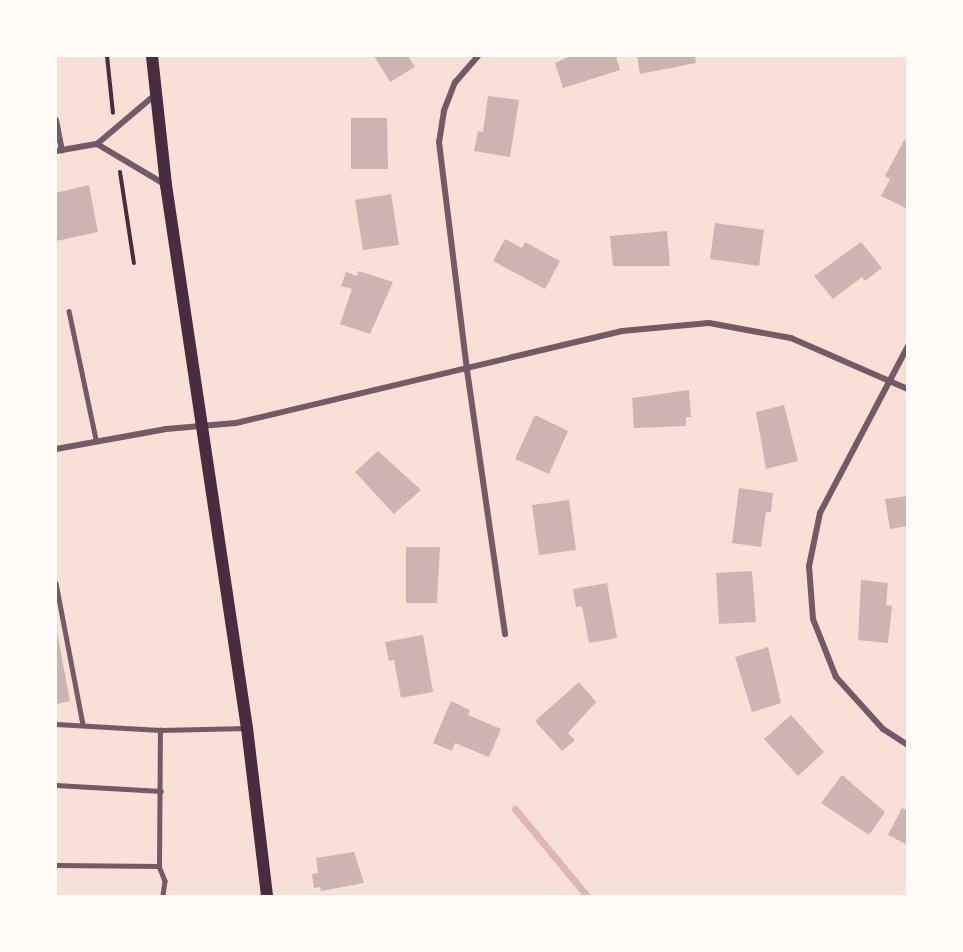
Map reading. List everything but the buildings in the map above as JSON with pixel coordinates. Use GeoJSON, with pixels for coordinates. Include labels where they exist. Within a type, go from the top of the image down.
{"type":"FeatureCollection","features":[{"type":"Feature","properties":{"kind":"main road"},"geometry":{"type":"LineString","coordinates":[[152,56],[166,185],[247,728],[267,897]]}},
{"type":"Feature","properties":{"kind":"street"},"geometry":{"type":"LineString","coordinates":[[478,56],[455,82],[444,111],[439,142],[466,370],[505,634]]}},
{"type":"Feature","properties":{"kind":"street"},"geometry":{"type":"LineString","coordinates":[[56,120],[59,151],[96,144],[156,94]]}},
{"type":"Feature","properties":{"kind":"street"},"geometry":{"type":"LineString","coordinates":[[96,144],[166,185]]}},
{"type":"Feature","properties":{"kind":"street"},"geometry":{"type":"LineString","coordinates":[[56,449],[96,439],[236,423],[622,331],[709,323],[791,338],[908,389]]}},
{"type":"Feature","properties":{"kind":"street"},"geometry":{"type":"LineString","coordinates":[[908,346],[820,513],[808,566],[813,620],[836,677],[883,729],[908,745]]}},
{"type":"Feature","properties":{"kind":"lane"},"geometry":{"type":"LineString","coordinates":[[69,311],[96,439]]}},
{"type":"Feature","properties":{"kind":"lane"},"geometry":{"type":"LineString","coordinates":[[56,584],[83,724]]}},
{"type":"Feature","properties":{"kind":"lane"},"geometry":{"type":"LineString","coordinates":[[56,724],[160,730],[247,728]]}},
{"type":"Feature","properties":{"kind":"lane"},"geometry":{"type":"LineString","coordinates":[[160,730],[159,866],[165,881],[163,897]]}},
{"type":"Feature","properties":{"kind":"lane"},"geometry":{"type":"LineString","coordinates":[[56,785],[161,791]]}},
{"type":"Feature","properties":{"kind":"lane"},"geometry":{"type":"LineString","coordinates":[[56,865],[159,866]]}},
{"type":"Feature","properties":{"kind":"path"},"geometry":{"type":"LineString","coordinates":[[106,56],[113,117]]}},
{"type":"Feature","properties":{"kind":"path"},"geometry":{"type":"LineString","coordinates":[[120,167],[134,263]]}},
{"type":"Feature","properties":{"kind":"waterway"},"geometry":{"type":"LineString","coordinates":[[515,809],[587,896]]}}]}
